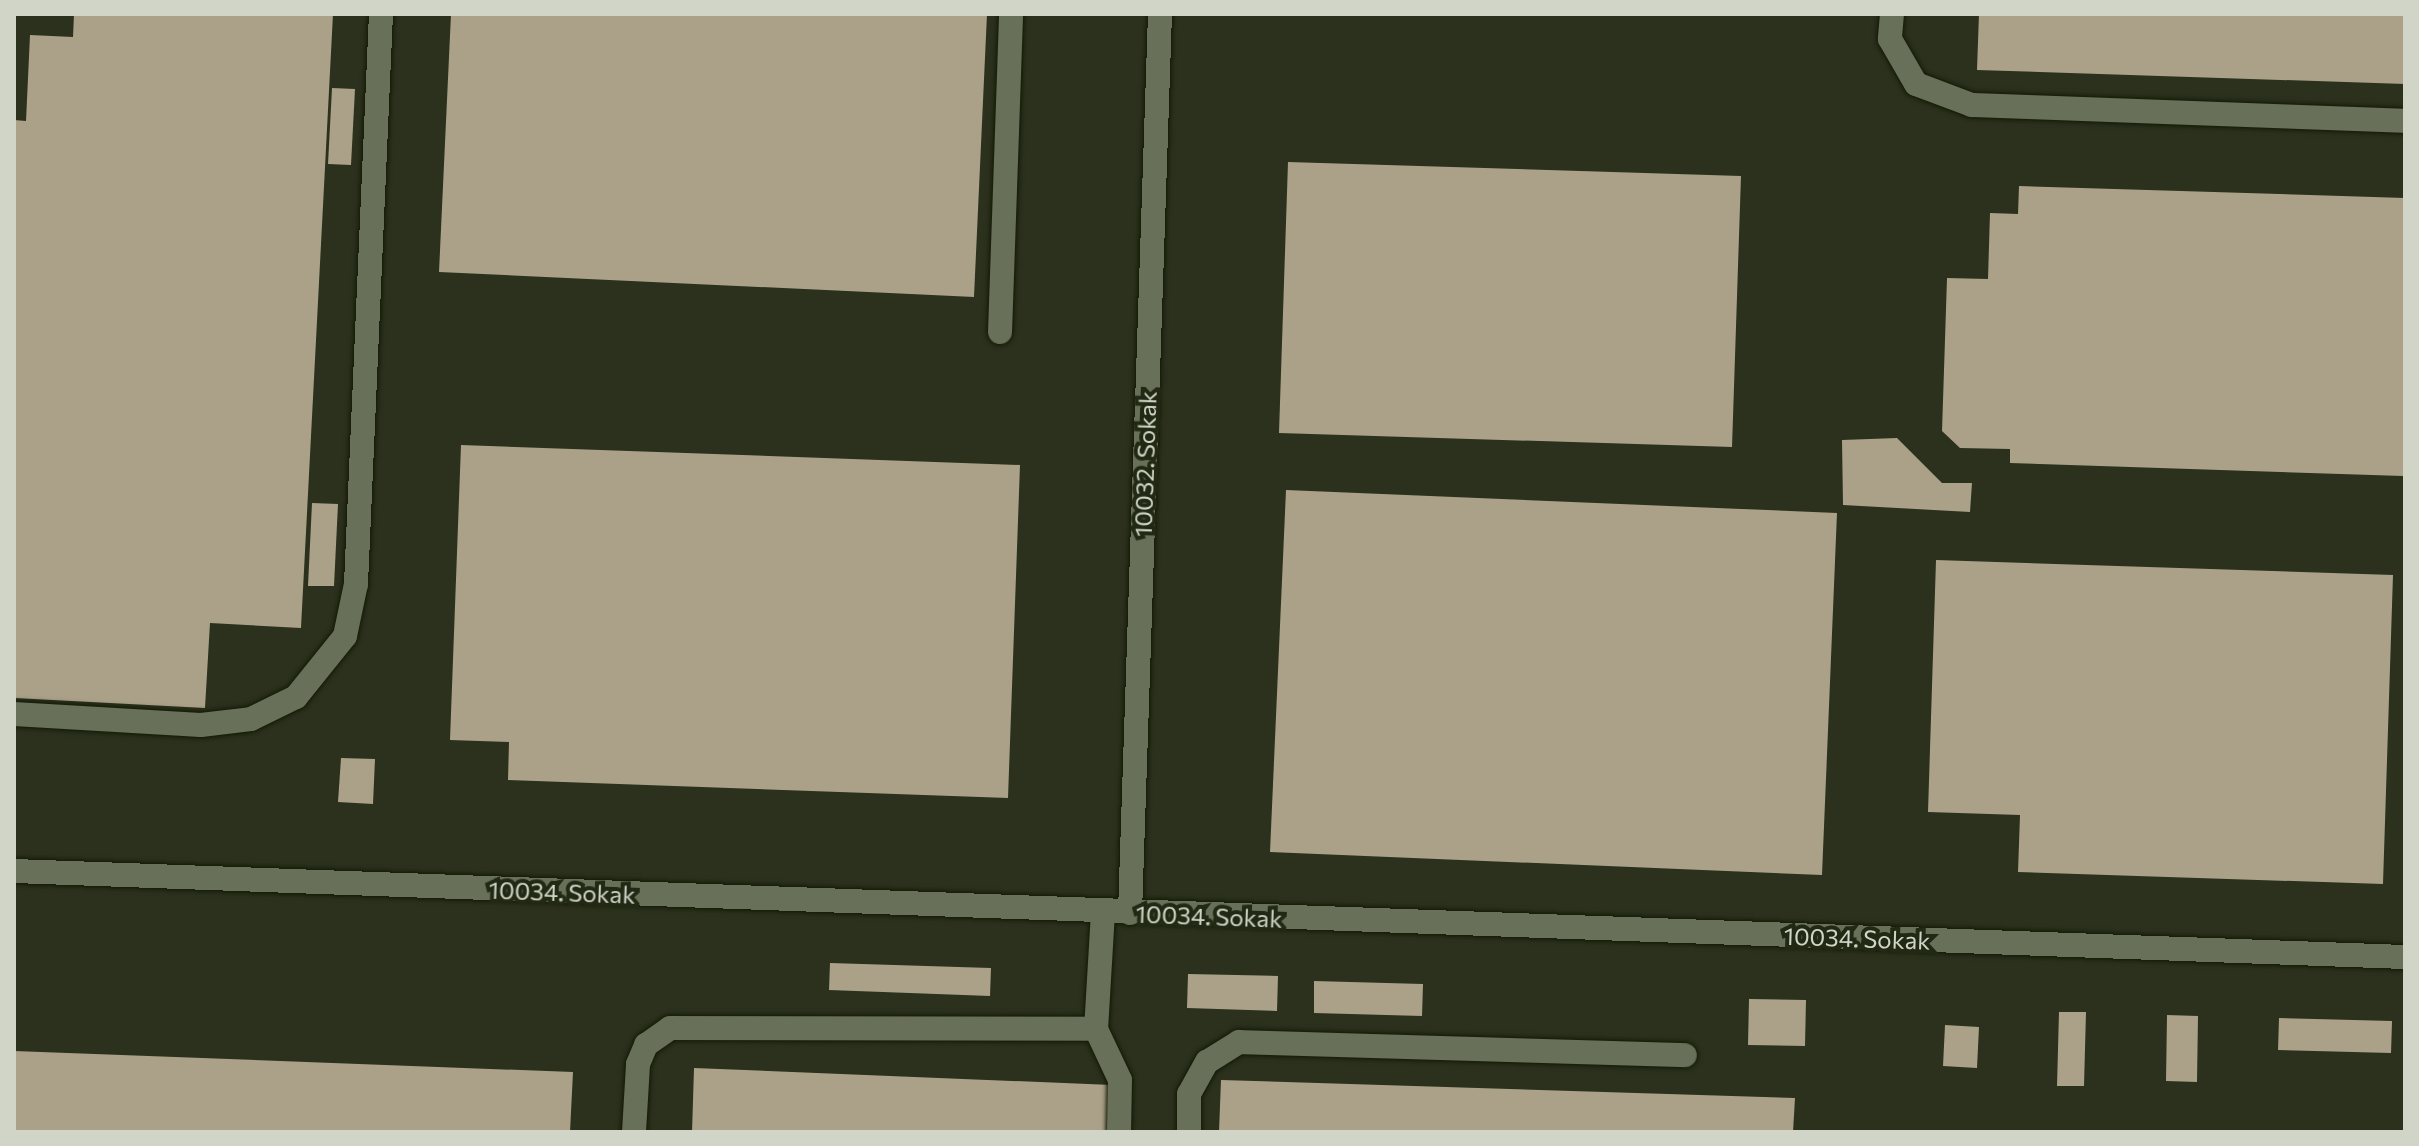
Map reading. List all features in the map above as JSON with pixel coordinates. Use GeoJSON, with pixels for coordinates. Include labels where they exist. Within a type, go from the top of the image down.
{"type":"FeatureCollection","features":[{"type":"Feature","properties":{"kind":"street"},"geometry":{"type":"LineString","coordinates":[[14,714],[201,725],[251,719],[296,697],[345,636],[356,584],[381,14]]}},
{"type":"Feature","properties":{"kind":"street"},"geometry":{"type":"LineString","coordinates":[[1000,332],[1011,14]]}},
{"type":"Feature","properties":{"kind":"street","name":"10032. Sokak"},"geometry":{"type":"LineString","coordinates":[[1130,913],[1160,14]]}},
{"type":"Feature","properties":{"kind":"street"},"geometry":{"type":"LineString","coordinates":[[1892,14],[1890,39],[1916,84],[1972,105],[2405,121]]}},
{"type":"Feature","properties":{"kind":"street","name":"10034. Sokak"},"geometry":{"type":"LineString","coordinates":[[14,871],[2405,957]]}},
{"type":"Feature","properties":{"kind":"street"},"geometry":{"type":"LineString","coordinates":[[1103,912],[1096,1029],[1120,1080],[1119,1132]]}},
{"type":"Feature","properties":{"kind":"street"},"geometry":{"type":"LineString","coordinates":[[634,1132],[638,1064],[646,1045],[670,1028],[1096,1029]]}},
{"type":"Feature","properties":{"kind":"street"},"geometry":{"type":"LineString","coordinates":[[1189,1132],[1189,1094],[1207,1062],[1239,1042],[1685,1055]]}},
{"type":"Feature","properties":{"kind":"building"},"geometry":{"type":"Polygon","coordinates":[[[74,14],[333,14],[301,628],[210,623],[205,708],[14,698],[14,120],[26,121],[30,35],[73,37],[74,14]]]}},
{"type":"Feature","properties":{"kind":"building"},"geometry":{"type":"Polygon","coordinates":[[[451,14],[987,14],[974,297],[439,272],[451,14]]]}},
{"type":"Feature","properties":{"kind":"building"},"geometry":{"type":"Polygon","coordinates":[[[1979,14],[2405,14],[2405,84],[1977,70],[1979,14]]]}},
{"type":"Feature","properties":{"kind":"building"},"geometry":{"type":"Polygon","coordinates":[[[332,88],[355,89],[351,165],[328,164],[332,88]]]}},
{"type":"Feature","properties":{"kind":"building"},"geometry":{"type":"Polygon","coordinates":[[[1288,162],[1741,176],[1732,447],[1279,433],[1288,162]]]}},
{"type":"Feature","properties":{"kind":"building"},"geometry":{"type":"Polygon","coordinates":[[[2019,186],[2405,198],[2403,476],[2010,463],[2010,449],[1960,448],[1942,431],[1947,278],[1988,279],[1990,213],[2018,214],[2019,186]]]}},
{"type":"Feature","properties":{"kind":"building"},"geometry":{"type":"Polygon","coordinates":[[[1897,438],[1942,483],[1972,483],[1970,512],[1843,505],[1842,440],[1897,438]]]}},
{"type":"Feature","properties":{"kind":"building"},"geometry":{"type":"Polygon","coordinates":[[[461,445],[1020,465],[1008,798],[508,780],[509,742],[450,740],[461,445]]]}},
{"type":"Feature","properties":{"kind":"building"},"geometry":{"type":"Polygon","coordinates":[[[1286,490],[1837,513],[1822,875],[1270,852],[1286,490]]]}},
{"type":"Feature","properties":{"kind":"building"},"geometry":{"type":"Polygon","coordinates":[[[312,503],[338,504],[334,586],[308,586],[312,503]]]}},
{"type":"Feature","properties":{"kind":"building"},"geometry":{"type":"Polygon","coordinates":[[[1936,560],[2393,575],[2383,884],[2018,872],[2020,815],[1928,812],[1936,560]]]}},
{"type":"Feature","properties":{"kind":"building"},"geometry":{"type":"Polygon","coordinates":[[[341,758],[375,759],[373,804],[338,802],[341,758]]]}},
{"type":"Feature","properties":{"kind":"building"},"geometry":{"type":"Polygon","coordinates":[[[830,963],[991,968],[990,996],[829,990],[830,963]]]}},
{"type":"Feature","properties":{"kind":"building"},"geometry":{"type":"Polygon","coordinates":[[[1188,974],[1278,976],[1277,1011],[1187,1008],[1188,974]]]}},
{"type":"Feature","properties":{"kind":"building"},"geometry":{"type":"Polygon","coordinates":[[[1314,981],[1423,984],[1422,1016],[1314,1013],[1314,981]]]}},
{"type":"Feature","properties":{"kind":"building"},"geometry":{"type":"Polygon","coordinates":[[[1749,999],[1806,1000],[1805,1046],[1748,1045],[1749,999]]]}},
{"type":"Feature","properties":{"kind":"building"},"geometry":{"type":"Polygon","coordinates":[[[2059,1012],[2086,1012],[2084,1086],[2057,1086],[2059,1012]]]}},
{"type":"Feature","properties":{"kind":"building"},"geometry":{"type":"Polygon","coordinates":[[[2167,1015],[2198,1016],[2197,1082],[2166,1081],[2167,1015]]]}},
{"type":"Feature","properties":{"kind":"building"},"geometry":{"type":"Polygon","coordinates":[[[2279,1018],[2392,1021],[2391,1053],[2278,1050],[2279,1018]]]}},
{"type":"Feature","properties":{"kind":"building"},"geometry":{"type":"Polygon","coordinates":[[[1945,1025],[1979,1027],[1977,1068],[1943,1066],[1945,1025]]]}},
{"type":"Feature","properties":{"kind":"building"},"geometry":{"type":"Polygon","coordinates":[[[14,1051],[573,1072],[570,1132],[14,1132],[14,1051]]]}},
{"type":"Feature","properties":{"kind":"building"},"geometry":{"type":"Polygon","coordinates":[[[694,1068],[1112,1085],[1110,1132],[692,1132],[694,1068]]]}},
{"type":"Feature","properties":{"kind":"building"},"geometry":{"type":"Polygon","coordinates":[[[1221,1080],[1795,1098],[1793,1132],[1219,1132],[1221,1080]]]}}]}
